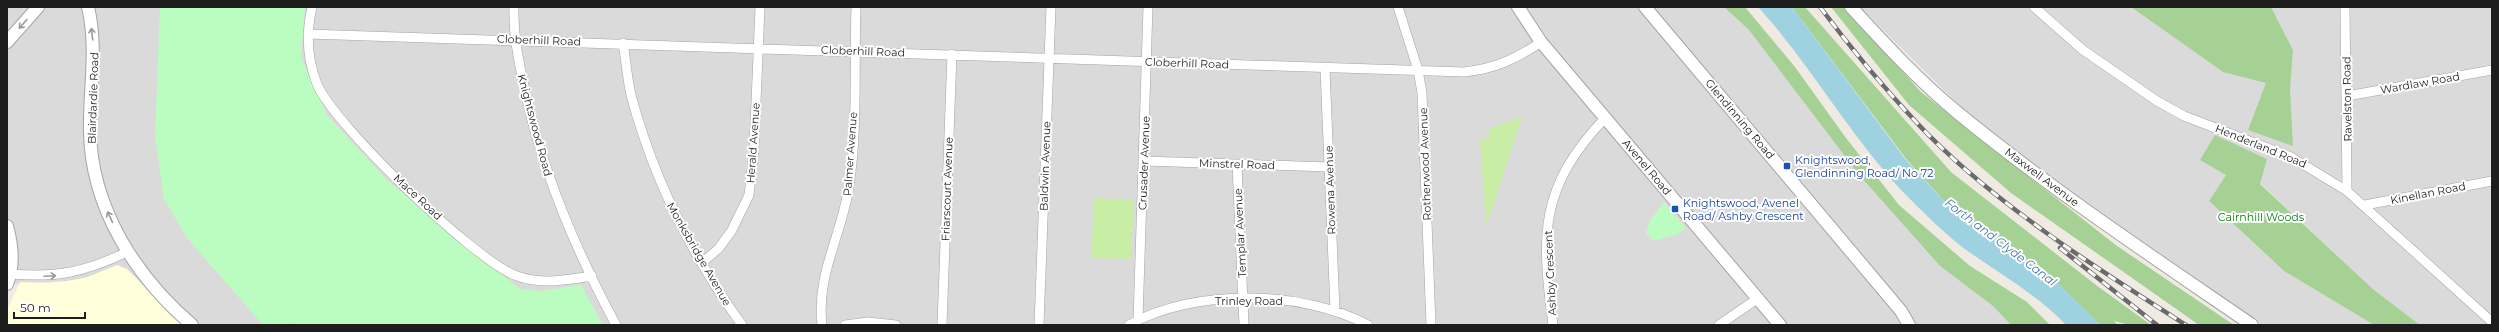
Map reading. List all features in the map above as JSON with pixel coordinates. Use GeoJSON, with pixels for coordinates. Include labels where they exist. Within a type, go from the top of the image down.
{"type":"FeatureCollection","features":[{"type":"Feature","properties":{"kind":"street"},"geometry":{"type":"LineString","coordinates":[[7,42],[38,7]]}},
{"type":"Feature","properties":{"kind":"street","name":"Blairdardie Road"},"geometry":{"type":"LineString","coordinates":[[88,7],[94,46],[90,118],[92,152],[107,211],[127,252],[148,281],[192,325]]}},
{"type":"Feature","properties":{"kind":"street","name":"Mace Road"},"geometry":{"type":"LineString","coordinates":[[312,7],[308,34],[309,55],[313,73],[332,110],[408,189],[446,224],[505,271],[516,276],[549,282],[592,276]]}},
{"type":"Feature","properties":{"kind":"street","name":"Knightswood Road"},"geometry":{"type":"LineString","coordinates":[[514,7],[514,39],[541,155],[555,195],[616,325]]}},
{"type":"Feature","properties":{"kind":"street","name":"Herald Avenue"},"geometry":{"type":"LineString","coordinates":[[702,262],[719,248],[732,230],[749,195],[754,150],[760,7]]}},
{"type":"Feature","properties":{"kind":"street","name":"Palmer Avenue"},"geometry":{"type":"LineString","coordinates":[[822,325],[821,290],[842,222],[850,184],[856,7]]}},
{"type":"Feature","properties":{"kind":"street","name":"Baldwin Avenue"},"geometry":{"type":"LineString","coordinates":[[1039,325],[1051,7]]}},
{"type":"Feature","properties":{"kind":"street","name":"Crusader Avenue"},"geometry":{"type":"LineString","coordinates":[[1138,320],[1148,7]]}},
{"type":"Feature","properties":{"kind":"street","name":"Rotherwood Avenue"},"geometry":{"type":"LineString","coordinates":[[1398,7],[1418,70],[1422,93],[1431,325]]}},
{"type":"Feature","properties":{"kind":"street","name":"Avenel Road"},"geometry":{"type":"LineString","coordinates":[[1518,7],[1541,42],[1780,325]]}},
{"type":"Feature","properties":{"kind":"street","name":"Glendinning Road"},"geometry":{"type":"LineString","coordinates":[[1645,7],[1901,311],[1909,325]]}},
{"type":"Feature","properties":{"kind":"street","name":"Maxwell Avenue"},"geometry":{"type":"LineString","coordinates":[[1851,7],[1906,66],[1957,113],[2118,234],[2252,325]]}},
{"type":"Feature","properties":{"kind":"street","name":"Henderland Road"},"geometry":{"type":"LineString","coordinates":[[2034,7],[2083,50],[2157,101],[2184,116],[2291,157],[2347,191],[2492,322]]}},
{"type":"Feature","properties":{"kind":"street","name":"Ravelston Road"},"geometry":{"type":"LineString","coordinates":[[2345,7],[2347,191]]}},
{"type":"Feature","properties":{"kind":"street","name":"Cloberhill Road"},"geometry":{"type":"LineString","coordinates":[[308,34],[514,39],[952,54],[1325,69],[1464,72],[1495,67],[1518,58],[1541,42]]}},
{"type":"Feature","properties":{"kind":"street","name":"Monksbridge Avenue"},"geometry":{"type":"LineString","coordinates":[[623,43],[631,93],[658,175],[670,203],[702,262],[742,325]]}},
{"type":"Feature","properties":{"kind":"street","name":"Friarscourt Avenue"},"geometry":{"type":"LineString","coordinates":[[942,325],[952,54]]}},
{"type":"Feature","properties":{"kind":"street","name":"Rowena Avenue"},"geometry":{"type":"LineString","coordinates":[[1325,69],[1335,310]]}},
{"type":"Feature","properties":{"kind":"street","name":"Wardlaw Road"},"geometry":{"type":"LineString","coordinates":[[2347,96],[2492,70]]}},
{"type":"Feature","properties":{"kind":"street","name":"Ashby Crescent"},"geometry":{"type":"LineString","coordinates":[[1553,325],[1546,241],[1550,206],[1573,155],[1605,118]]}},
{"type":"Feature","properties":{"kind":"street","name":"Minstrel Road"},"geometry":{"type":"LineString","coordinates":[[1144,161],[1329,168]]}},
{"type":"Feature","properties":{"kind":"street","name":"Templar Avenue"},"geometry":{"type":"LineString","coordinates":[[1237,165],[1244,325]]}},
{"type":"Feature","properties":{"kind":"street","name":"Kinellan Road"},"geometry":{"type":"LineString","coordinates":[[2364,205],[2492,181]]}},
{"type":"Feature","properties":{"kind":"street"},"geometry":{"type":"LineString","coordinates":[[7,226],[11,248],[9,279],[72,274],[100,265],[127,252]]}},
{"type":"Feature","properties":{"kind":"street","name":"Trinley Road"},"geometry":{"type":"LineString","coordinates":[[1129,325],[1138,320],[1192,304],[1243,299],[1282,300],[1335,310],[1368,325]]}},
{"type":"Feature","properties":{"kind":"street"},"geometry":{"type":"LineString","coordinates":[[1719,325],[1757,299]]}},
{"type":"Feature","properties":{"kind":"street"},"geometry":{"type":"LineString","coordinates":[[845,325],[868,322],[896,325]]}},
{"type":"Feature","properties":{"kind":"shaded area"},"geometry":{"type":"Polygon","coordinates":[[[7,7],[1724,7],[1749,30],[1860,176],[1940,266],[1993,306],[2011,325],[182,325],[127,269],[67,281],[7,284],[7,7]]]}},
{"type":"Feature","properties":{"kind":"shaded area"},"geometry":{"type":"Polygon","coordinates":[[[1860,7],[2131,7],[2223,72],[2293,50],[2271,7],[2492,7],[2492,325],[2420,325],[2374,290],[2260,183],[2226,175],[2209,201],[2284,271],[2374,325],[2262,325],[2174,266],[1975,121],[1860,7]]]}},
{"type":"Feature","properties":{"kind":"shaded area"},"geometry":{"type":"Polygon","coordinates":[[[117,265],[127,269],[182,325],[7,325],[7,310],[20,282],[49,283],[85,278],[117,265]]]}},
{"type":"Feature","properties":{"kind":"green space"},"geometry":{"type":"Polygon","coordinates":[[[160,7],[305,7],[301,57],[327,115],[387,180],[520,289],[539,291],[581,285],[603,325],[301,325],[294,323],[263,325],[188,239],[164,199],[155,136],[160,7]]]}},
{"type":"Feature","properties":{"kind":"green space"},"geometry":{"type":"Polygon","coordinates":[[[1724,7],[1745,7],[1795,67],[1846,138],[1899,205],[1970,266],[2027,302],[2050,325],[2011,325],[1993,306],[1940,266],[1860,176],[1749,30],[1724,7]]]}},
{"type":"Feature","properties":{"kind":"green space"},"geometry":{"type":"Polygon","coordinates":[[[1792,7],[1805,7],[1951,172],[2096,285],[2151,325],[2129,325],[2114,321],[2118,325],[2100,325],[2057,283],[1946,203],[1907,160],[1792,7]]]}},
{"type":"Feature","properties":{"kind":"green space"},"geometry":{"type":"Polygon","coordinates":[[[1831,7],[1844,7],[1921,92],[2117,246],[2234,325],[2199,325],[2011,193],[1909,105],[1831,7]]]}},
{"type":"Feature","properties":{"kind":"green space"},"geometry":{"type":"Polygon","coordinates":[[[2131,7],[2271,7],[2293,50],[2290,90],[2293,146],[2248,130],[2266,83],[2223,72],[2131,7]]]}},
{"type":"Feature","properties":{"kind":"green space"},"geometry":{"type":"Polygon","coordinates":[[[1522,117],[1486,227],[1480,140],[1490,137],[1490,128],[1522,117]]]}},
{"type":"Feature","properties":{"kind":"green space","name":"Cairnhill Woods"},"geometry":{"type":"Polygon","coordinates":[[[2215,135],[2267,159],[2260,184],[2374,290],[2420,325],[2374,325],[2284,271],[2209,201],[2226,175],[2200,160],[2215,135]]]}},
{"type":"Feature","properties":{"kind":"green space"},"geometry":{"type":"Polygon","coordinates":[[[1094,198],[1134,200],[1131,259],[1091,258],[1094,198]]]}},
{"type":"Feature","properties":{"kind":"green space"},"geometry":{"type":"Polygon","coordinates":[[[1664,202],[1686,228],[1676,235],[1653,241],[1646,233],[1649,222],[1664,202]]]}},
{"type":"Feature","properties":{"kind":"water"},"geometry":{"type":"Polygon","coordinates":[[[1758,7],[1792,7],[1906,160],[1946,203],[2057,283],[2100,325],[2066,325],[2033,296],[1964,248],[1940,228],[1890,178],[1870,154],[1797,54],[1758,7]]]}},
{"type":"Feature","properties":{"kind":"railway"},"geometry":{"type":"LineString","coordinates":[[1820,7],[1843,37],[1904,109],[1946,152],[1977,179],[2045,232],[2186,325]]}},
{"type":"Feature","properties":{"kind":"railway"},"geometry":{"type":"LineString","coordinates":[[2060,248],[2157,325]]}},
{"type":"Feature","properties":{"kind":"place","name":"Knightswood, Glendinning Road/ No 72"},"geometry":{"type":"Point","coordinates":[1787,166]}},
{"type":"Feature","properties":{"kind":"place","name":"Knightswood, Avenel Road/ Ashby Crescent"},"geometry":{"type":"Point","coordinates":[1675,209]}},
{"type":"Feature","properties":{"kind":"water label","name":"Forth and Clyde Canal"},"geometry":{"type":"Point","coordinates":[2001,242]}}]}
